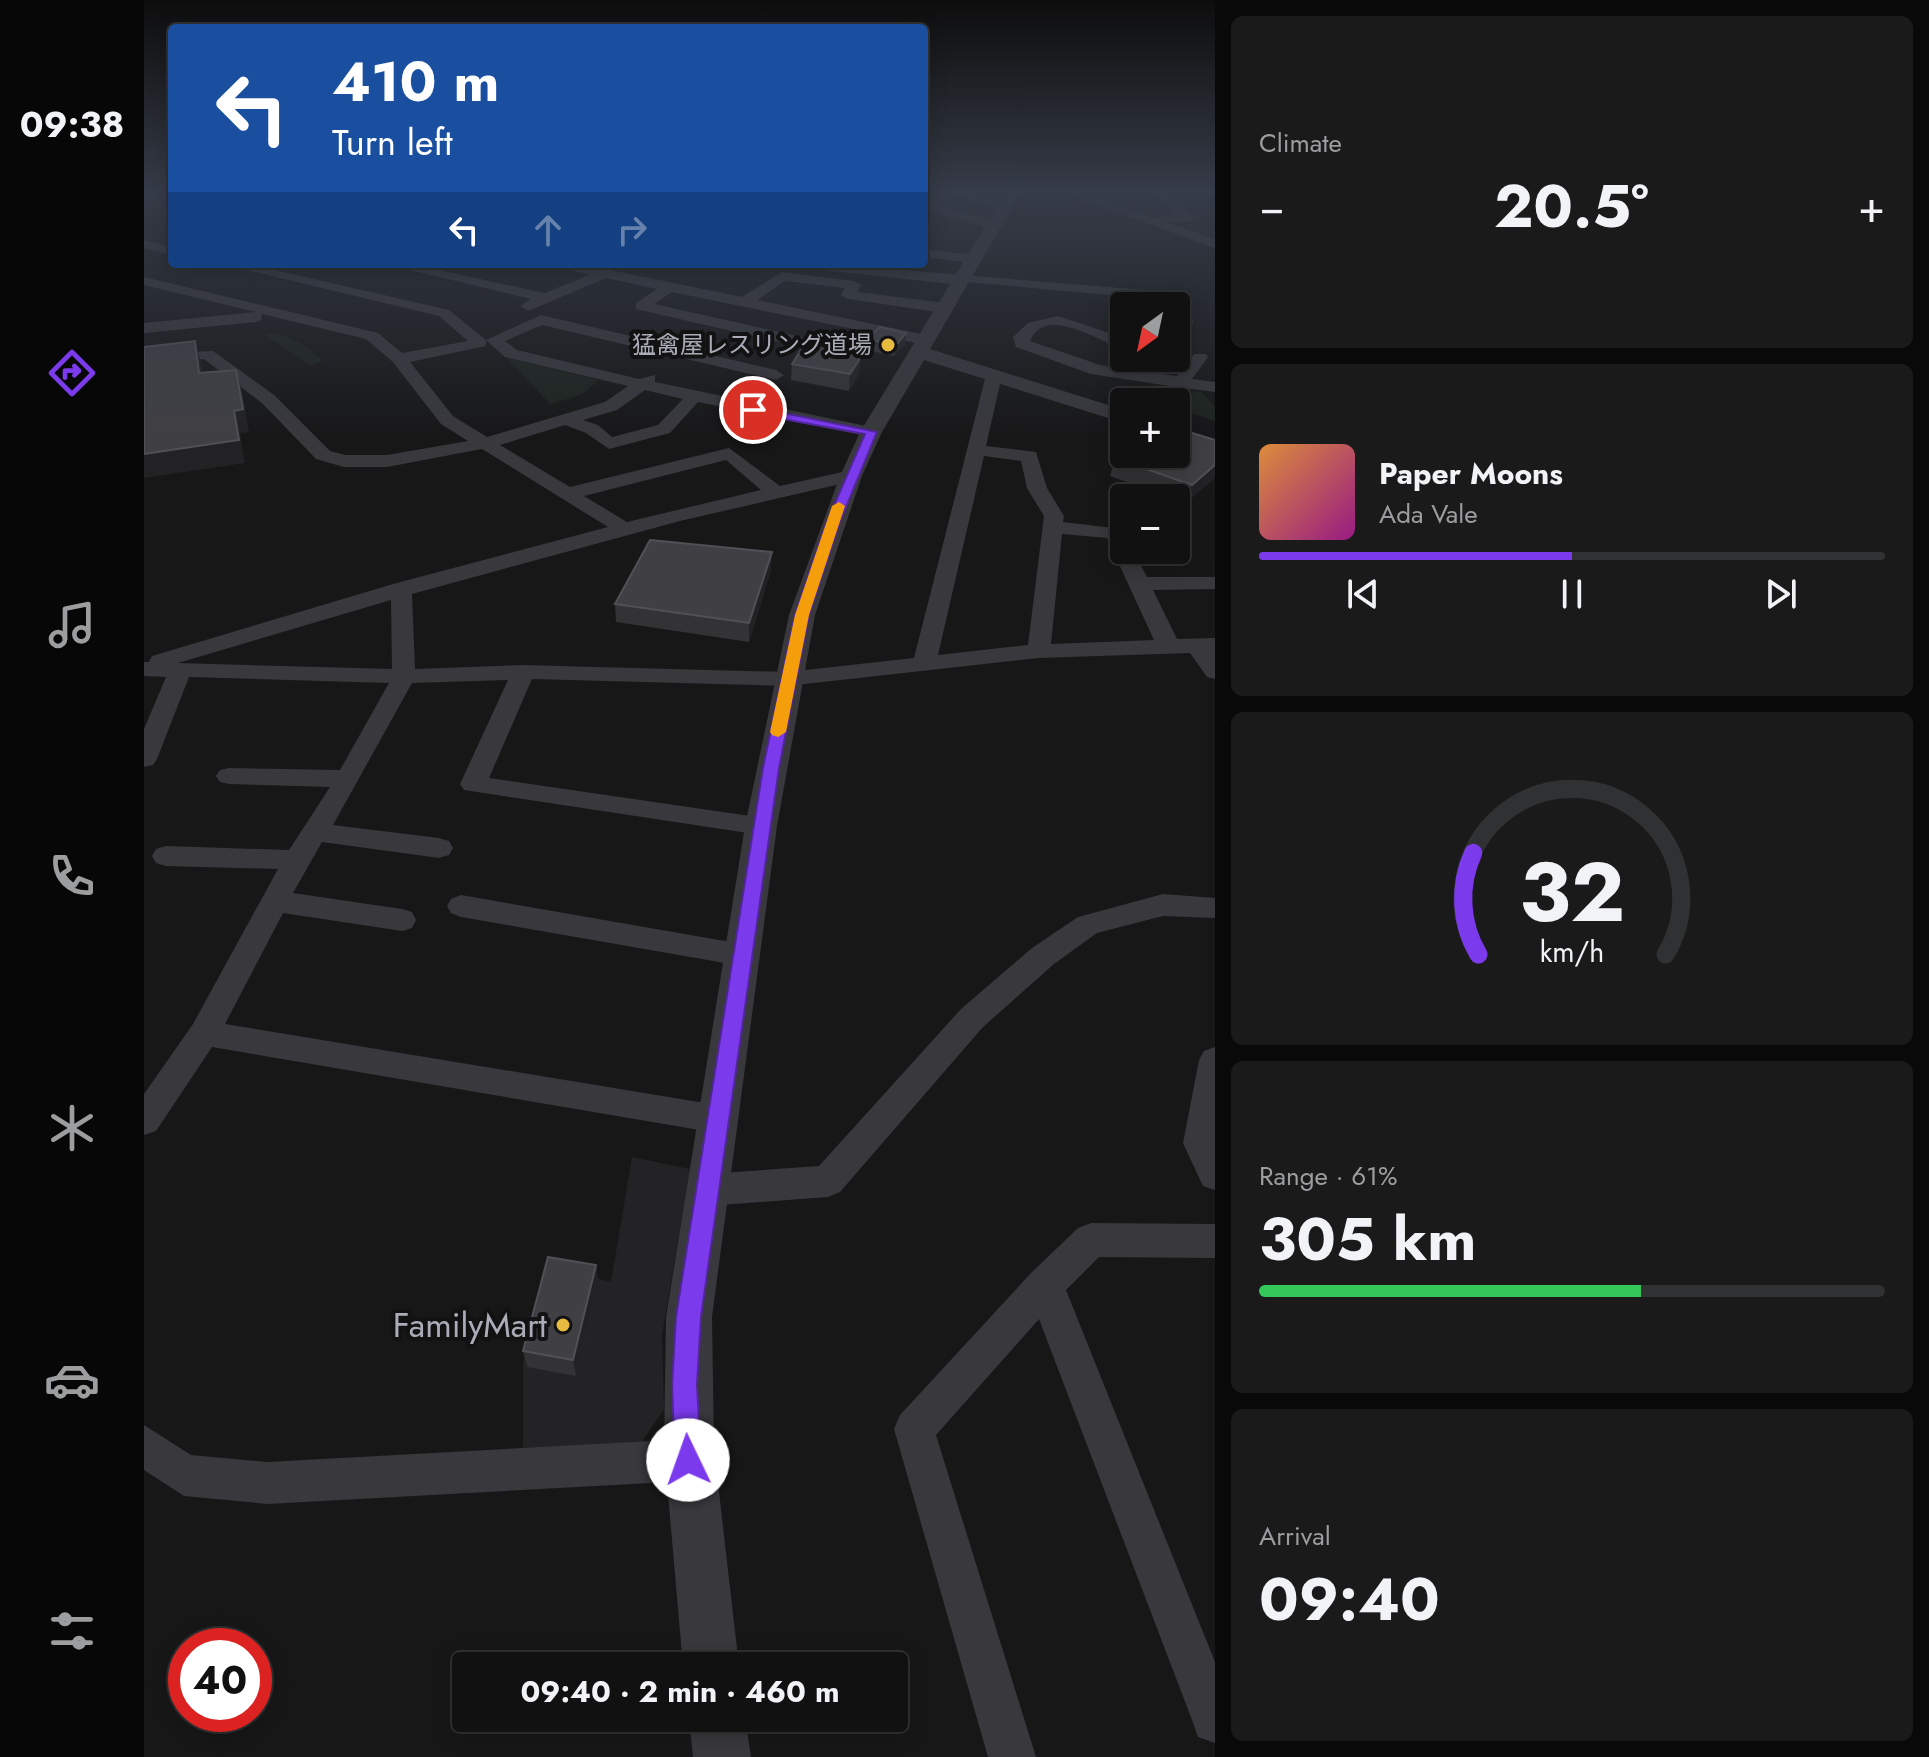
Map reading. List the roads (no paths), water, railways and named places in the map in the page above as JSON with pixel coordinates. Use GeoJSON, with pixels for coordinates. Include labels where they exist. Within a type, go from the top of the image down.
{"type":"FeatureCollection","features":[{"type":"Feature","properties":{"kind":"street"},"geometry":{"type":"LineString","coordinates":[[273,274],[444,313],[475,329],[480,343],[399,359]]}},
{"type":"Feature","properties":{"kind":"street"},"geometry":{"type":"LineString","coordinates":[[228,302],[286,274]]}},
{"type":"Feature","properties":{"kind":"street"},"geometry":{"type":"LineString","coordinates":[[437,274],[546,298]]}},
{"type":"Feature","properties":{"kind":"street"},"geometry":{"type":"LineString","coordinates":[[507,315],[603,274],[632,277],[869,328],[994,375],[1110,412]]}},
{"type":"Feature","properties":{"kind":"street"},"geometry":{"type":"LineString","coordinates":[[632,277],[637,274]]}},
{"type":"Feature","properties":{"kind":"street"},"geometry":{"type":"LineString","coordinates":[[911,274],[1110,298]]}},
{"type":"Feature","properties":{"kind":"street"},"geometry":{"type":"LineString","coordinates":[[709,1652],[688,1460],[685,1385],[688,1331],[761,826],[787,679],[802,615],[851,476],[871,432],[965,274]]}},
{"type":"Feature","properties":{"kind":"street"},"geometry":{"type":"LineString","coordinates":[[745,302],[782,276],[854,285],[848,295],[945,308]]}},
{"type":"Feature","properties":{"kind":"street"},"geometry":{"type":"LineString","coordinates":[[689,290],[707,277]]}},
{"type":"Feature","properties":{"kind":"street"},"geometry":{"type":"LineString","coordinates":[[144,281],[372,336],[399,359],[447,420],[623,528]]}},
{"type":"Feature","properties":{"kind":"street"},"geometry":{"type":"LineString","coordinates":[[671,286],[641,306],[845,352],[869,328]]}},
{"type":"Feature","properties":{"kind":"street"},"geometry":{"type":"LineString","coordinates":[[149,326],[277,314]]}},
{"type":"Feature","properties":{"kind":"street"},"geometry":{"type":"LineString","coordinates":[[1110,339],[1053,318],[1036,321],[1021,337],[1022,344],[1097,370],[1215,387]]}},
{"type":"Feature","properties":{"kind":"street"},"geometry":{"type":"LineString","coordinates":[[776,375],[541,320],[494,340],[511,354],[694,397],[871,432]]}},
{"type":"Feature","properties":{"kind":"street"},"geometry":{"type":"LineString","coordinates":[[144,359],[207,354],[268,399],[323,455],[344,461],[387,461],[482,444],[611,406],[682,354]]}},
{"type":"Feature","properties":{"kind":"street"},"geometry":{"type":"LineString","coordinates":[[1177,388],[1207,357]]}},
{"type":"Feature","properties":{"kind":"street"},"geometry":{"type":"LineString","coordinates":[[924,664],[994,375]]}},
{"type":"Feature","properties":{"kind":"street"},"geometry":{"type":"LineString","coordinates":[[565,419],[592,429],[609,444],[664,429],[694,397]]}},
{"type":"Feature","properties":{"kind":"street"},"geometry":{"type":"LineString","coordinates":[[977,450],[1029,456],[1037,488],[1054,516],[1039,651]]}},
{"type":"Feature","properties":{"kind":"street"},"geometry":{"type":"LineString","coordinates":[[567,494],[729,454],[775,491]]}},
{"type":"Feature","properties":{"kind":"street"},"geometry":{"type":"LineString","coordinates":[[144,667],[401,589],[623,528],[851,476]]}},
{"type":"Feature","properties":{"kind":"street"},"geometry":{"type":"LineString","coordinates":[[1052,527],[1115,533],[1168,645]]}},
{"type":"Feature","properties":{"kind":"street"},"geometry":{"type":"LineString","coordinates":[[1139,584],[1215,583]]}},
{"type":"Feature","properties":{"kind":"street"},"geometry":{"type":"LineString","coordinates":[[144,1121],[204,1033],[297,860],[348,779],[404,676],[401,589]]}},
{"type":"Feature","properties":{"kind":"street"},"geometry":{"type":"LineString","coordinates":[[144,667],[404,676],[523,672],[787,679],[1039,651],[1205,644],[1215,672]]}},
{"type":"Feature","properties":{"kind":"street"},"geometry":{"type":"LineString","coordinates":[[144,759],[180,670]]}},
{"type":"Feature","properties":{"kind":"street"},"geometry":{"type":"LineString","coordinates":[[523,672],[473,784],[761,826]]}},
{"type":"Feature","properties":{"kind":"street"},"geometry":{"type":"LineString","coordinates":[[229,776],[348,779]]}},
{"type":"Feature","properties":{"kind":"street"},"geometry":{"type":"LineString","coordinates":[[315,832],[439,848]]}},
{"type":"Feature","properties":{"kind":"street"},"geometry":{"type":"LineString","coordinates":[[166,856],[297,860]]}},
{"type":"Feature","properties":{"kind":"street"},"geometry":{"type":"LineString","coordinates":[[275,901],[402,920]]}},
{"type":"Feature","properties":{"kind":"street"},"geometry":{"type":"LineString","coordinates":[[707,1190],[828,1181],[972,1018],[1043,956],[1088,925],[1163,905],[1215,910]]}},
{"type":"Feature","properties":{"kind":"street"},"geometry":{"type":"LineString","coordinates":[[461,906],[742,955]]}},
{"type":"Feature","properties":{"kind":"street"},"geometry":{"type":"LineString","coordinates":[[204,1033],[717,1119]]}},
{"type":"Feature","properties":{"kind":"street"},"geometry":{"type":"LineString","coordinates":[[1215,1070],[1200,1143],[1215,1175]]}},
{"type":"Feature","properties":{"kind":"street"},"geometry":{"type":"LineString","coordinates":[[1012,1757],[914,1429],[1045,1285],[1091,1240],[1215,1241]]}},
{"type":"Feature","properties":{"kind":"street"},"geometry":{"type":"LineString","coordinates":[[1045,1285],[1215,1720]]}},
{"type":"Feature","properties":{"kind":"street"},"geometry":{"type":"LineString","coordinates":[[144,1445],[184,1475],[268,1483],[688,1460]]}},
{"type":"Feature","properties":{"kind":"street"},"geometry":{"type":"LineString","coordinates":[[719,1732],[722,1757]]}},
{"type":"Feature","properties":{"kind":"place","name":"猛禽屋レスリング道場"},"geometry":{"type":"Point","coordinates":[888,345]}},
{"type":"Feature","properties":{"kind":"place","name":"FamilyMart"},"geometry":{"type":"Point","coordinates":[563,1325]}}]}
